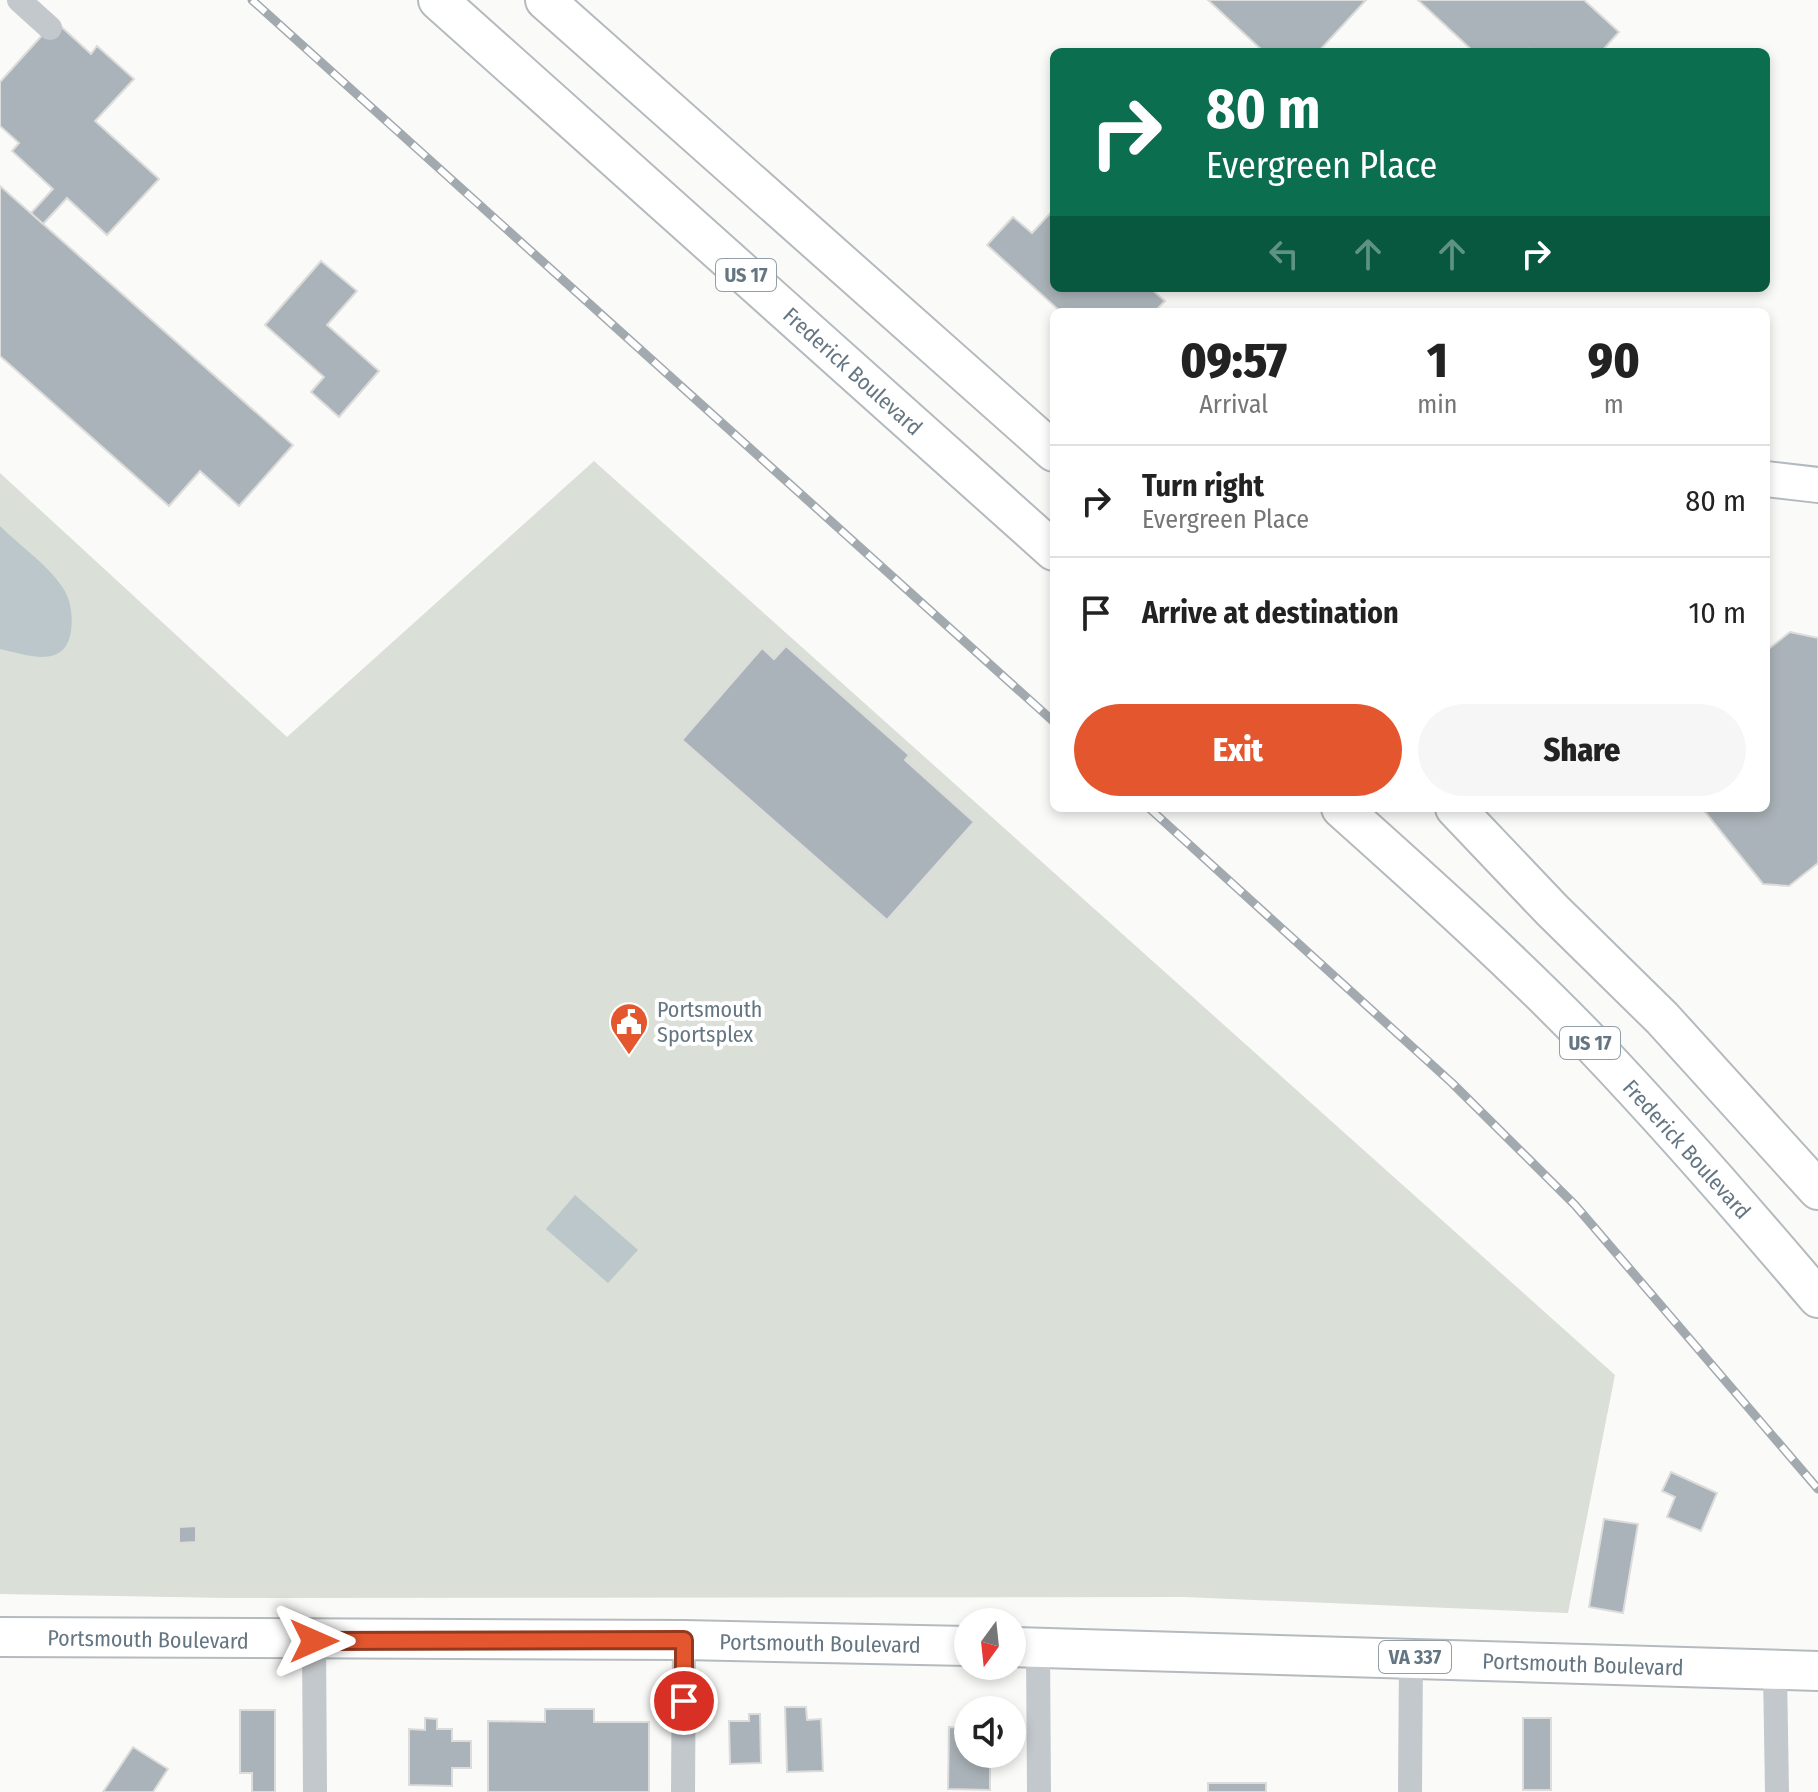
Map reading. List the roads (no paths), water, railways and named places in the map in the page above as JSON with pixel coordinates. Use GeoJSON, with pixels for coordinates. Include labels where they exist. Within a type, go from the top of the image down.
{"type":"FeatureCollection","features":[{"type":"Feature","properties":{"kind":"main road","name":"Frederick Boulevard"},"geometry":{"type":"LineString","coordinates":[[438,0],[1050,547]]}},
{"type":"Feature","properties":{"kind":"main road"},"geometry":{"type":"LineString","coordinates":[[545,0],[1050,448]]}},
{"type":"Feature","properties":{"kind":"main road","name":"Frederick Boulevard"},"geometry":{"type":"LineString","coordinates":[[1345,812],[1447,903],[1591,1043],[1727,1191],[1818,1298]]}},
{"type":"Feature","properties":{"kind":"main road"},"geometry":{"type":"LineString","coordinates":[[1459,812],[1552,910],[1662,1018],[1818,1190]]}},
{"type":"Feature","properties":{"kind":"main road","name":"Portsmouth Boulevard"},"geometry":{"type":"LineString","coordinates":[[0,1637],[314,1641],[684,1640],[954,1646]]}},
{"type":"Feature","properties":{"kind":"main road","name":"Portsmouth Boulevard"},"geometry":{"type":"LineString","coordinates":[[1026,1648],[1818,1671]]}},
{"type":"Feature","properties":{"kind":"street"},"geometry":{"type":"LineString","coordinates":[[19,0],[50,28]]}},
{"type":"Feature","properties":{"kind":"street"},"geometry":{"type":"LineString","coordinates":[[1770,479],[1818,485]]}},
{"type":"Feature","properties":{"kind":"street"},"geometry":{"type":"LineString","coordinates":[[683,1792],[684,1640]]}},
{"type":"Feature","properties":{"kind":"street"},"geometry":{"type":"LineString","coordinates":[[314,1641],[315,1792]]}},
{"type":"Feature","properties":{"kind":"street"},"geometry":{"type":"LineString","coordinates":[[1410,1792],[1411,1657]]}},
{"type":"Feature","properties":{"kind":"street"},"geometry":{"type":"LineString","coordinates":[[1026,1658],[1039,1792]]}},
{"type":"Feature","properties":{"kind":"street"},"geometry":{"type":"LineString","coordinates":[[1775,1671],[1777,1792]]}},
{"type":"Feature","properties":{"kind":"railway"},"geometry":{"type":"LineString","coordinates":[[252,0],[1050,718]]}},
{"type":"Feature","properties":{"kind":"railway"},"geometry":{"type":"LineString","coordinates":[[1153,812],[1452,1083],[1575,1205],[1818,1489]]}},
{"type":"Feature","properties":{"kind":"place","name":"Portsmouth Sportsplex"},"geometry":{"type":"Point","coordinates":[629,1056]}}]}
